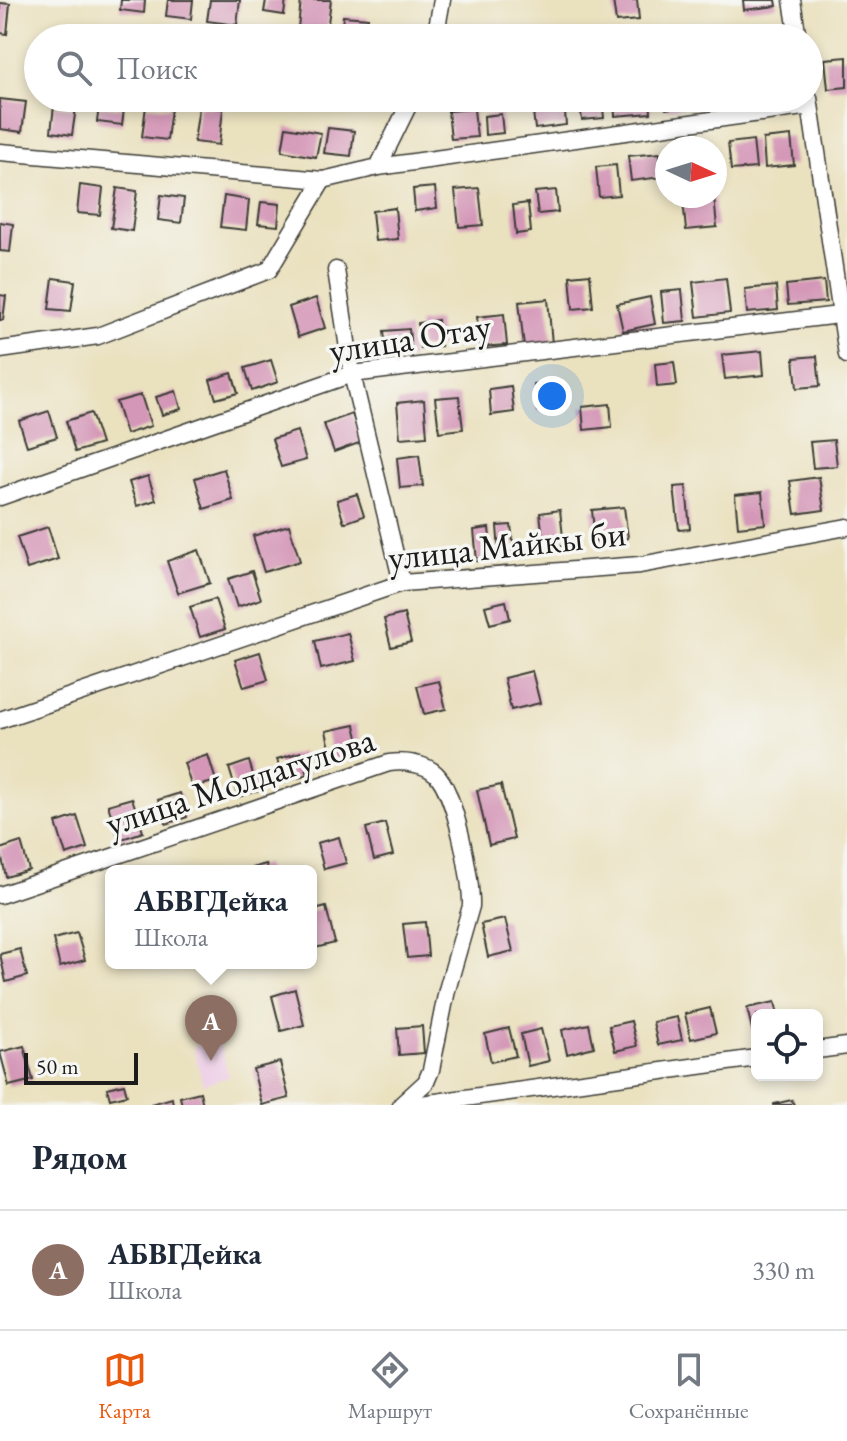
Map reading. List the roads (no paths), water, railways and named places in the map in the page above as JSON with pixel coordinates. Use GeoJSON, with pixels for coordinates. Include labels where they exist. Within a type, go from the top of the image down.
{"type":"FeatureCollection","features":[{"type":"Feature","properties":{"kind":"street"},"geometry":{"type":"LineString","coordinates":[[438,24],[442,0]]}},
{"type":"Feature","properties":{"kind":"street"},"geometry":{"type":"LineString","coordinates":[[792,0],[796,24]]}},
{"type":"Feature","properties":{"kind":"street"},"geometry":{"type":"LineString","coordinates":[[378,167],[405,112]]}},
{"type":"Feature","properties":{"kind":"street"},"geometry":{"type":"LineString","coordinates":[[0,152],[323,180],[378,167],[743,112]]}},
{"type":"Feature","properties":{"kind":"street"},"geometry":{"type":"LineString","coordinates":[[811,112],[844,315],[847,355]]}},
{"type":"Feature","properties":{"kind":"street"},"geometry":{"type":"LineString","coordinates":[[0,350],[98,336],[269,270],[323,180]]}},
{"type":"Feature","properties":{"kind":"street"},"geometry":{"type":"LineString","coordinates":[[336,270],[352,374],[402,583]]}},
{"type":"Feature","properties":{"kind":"street","name":"улица Отау"},"geometry":{"type":"LineString","coordinates":[[0,497],[352,374],[844,315]]}},
{"type":"Feature","properties":{"kind":"street","name":"улица Майкы би"},"geometry":{"type":"LineString","coordinates":[[0,720],[402,583],[640,565],[847,527]]}},
{"type":"Feature","properties":{"kind":"street","name":"улица Молдагулова"},"geometry":{"type":"LineString","coordinates":[[0,895],[389,763],[401,762],[428,769],[441,779],[459,828],[472,893],[471,906],[447,990],[431,1070],[426,1082],[401,1105]]}},
{"type":"Feature","properties":{"kind":"street"},"geometry":{"type":"LineString","coordinates":[[823,1049],[847,1046]]}},
{"type":"Feature","properties":{"kind":"street"},"geometry":{"type":"LineString","coordinates":[[414,1105],[751,1059]]}},
{"type":"Feature","properties":{"kind":"place","name":"АБВГДейка"},"geometry":{"type":"Point","coordinates":[211,1061]}}]}
